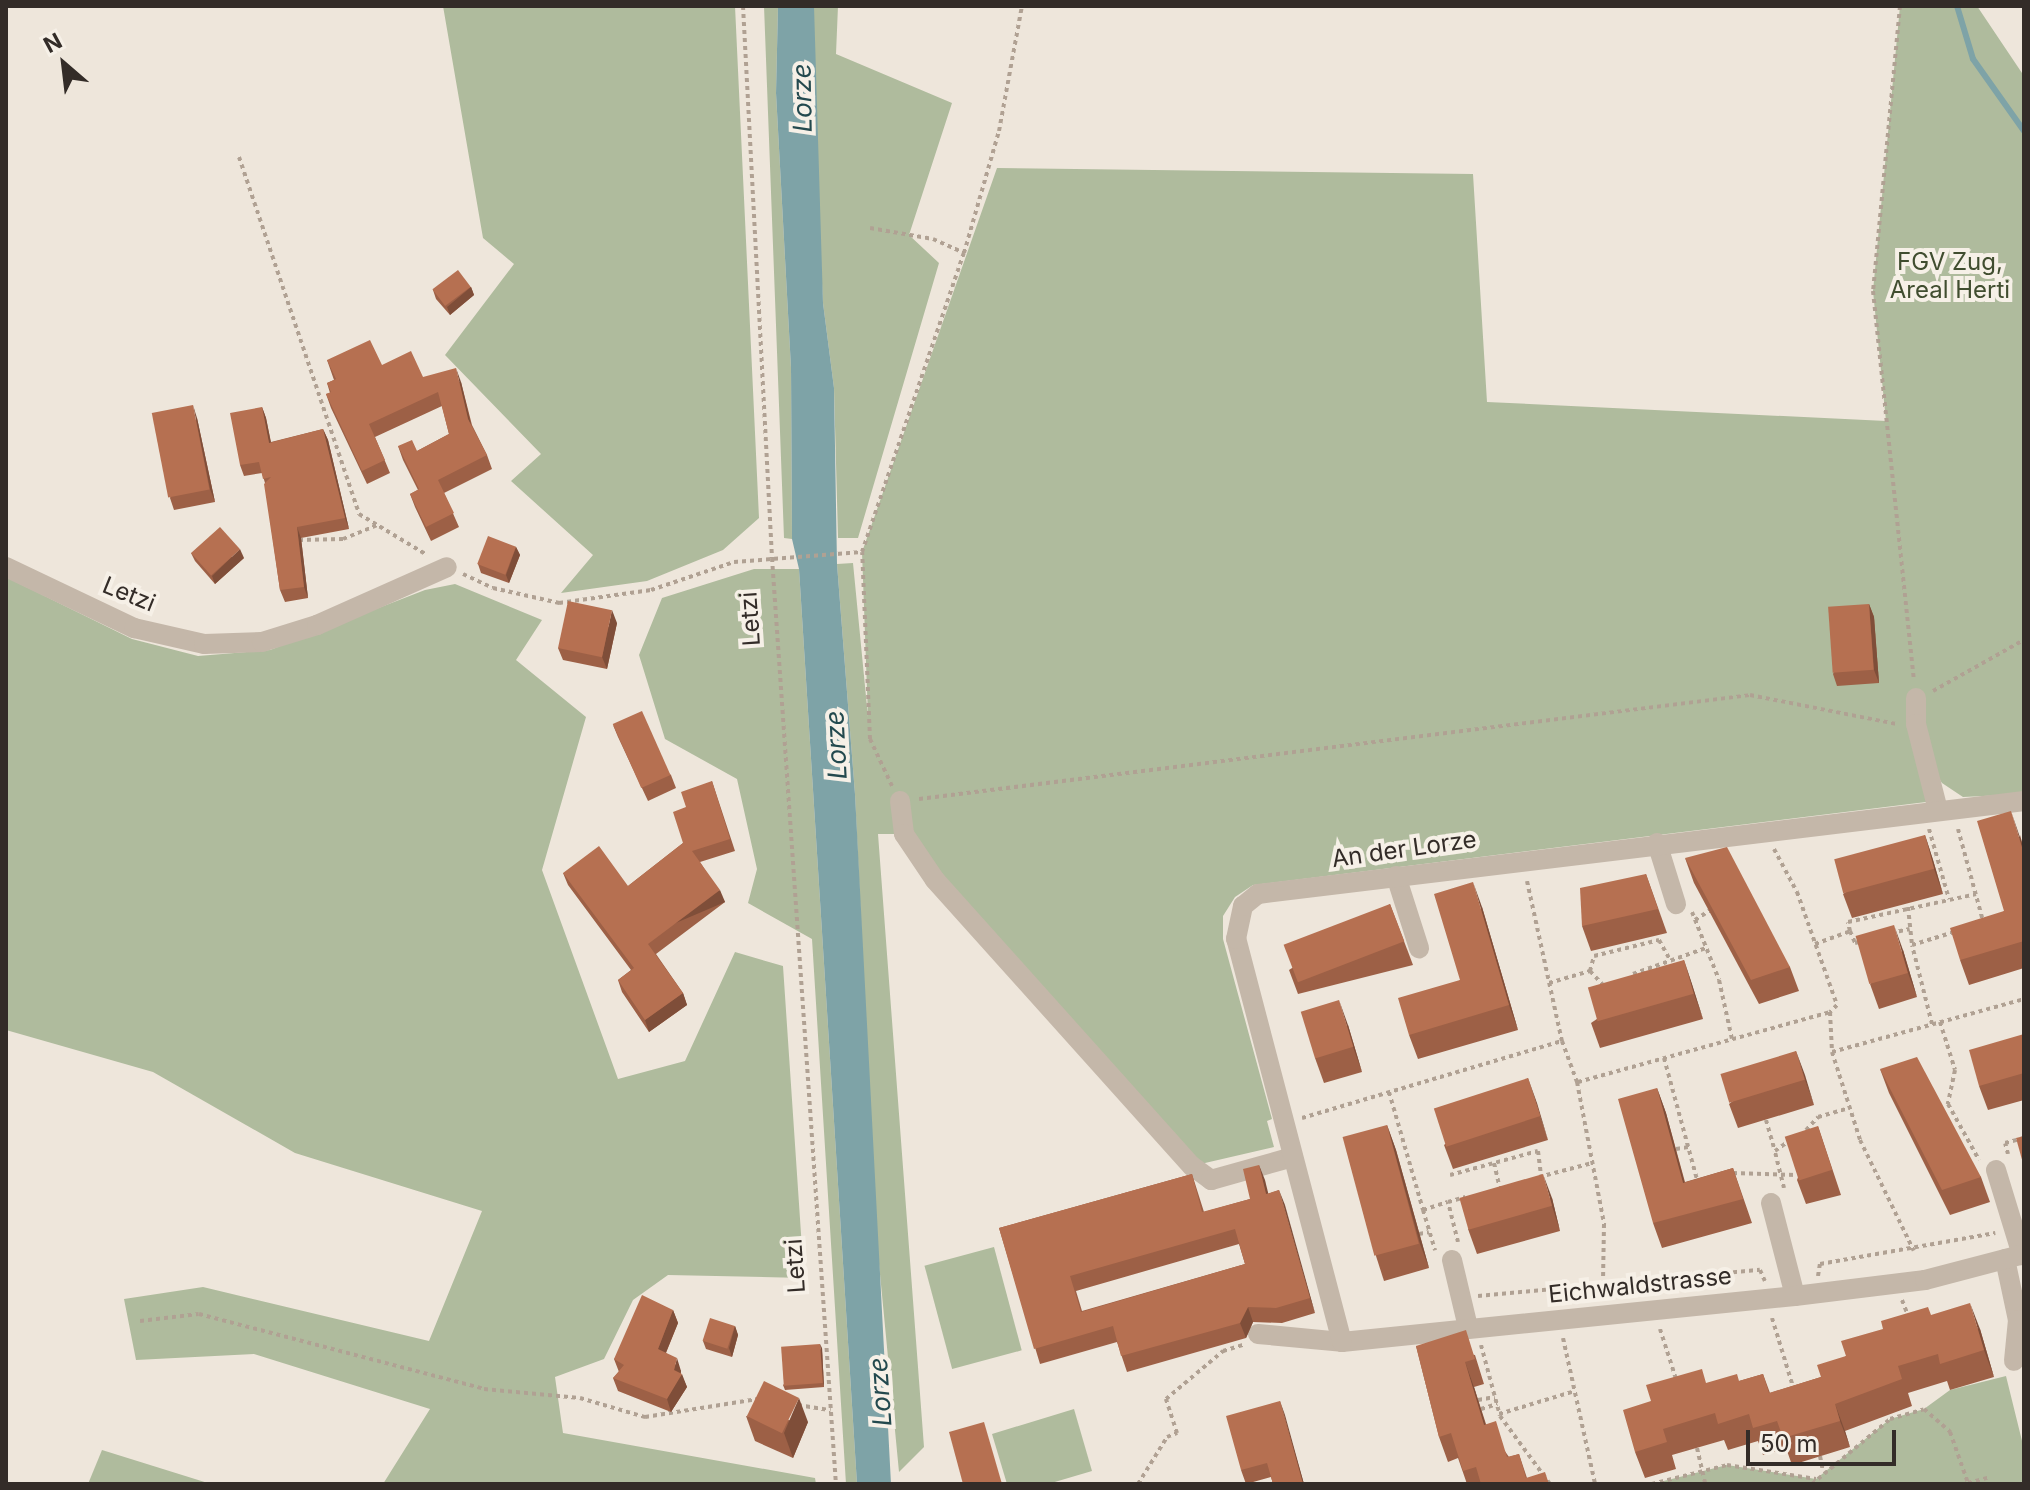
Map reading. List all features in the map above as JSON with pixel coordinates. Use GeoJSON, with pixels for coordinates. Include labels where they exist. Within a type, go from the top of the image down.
{"type":"FeatureCollection","features":[{"type":"Feature","properties":{"kind":"street","name":"Letzi"},"geometry":{"type":"LineString","coordinates":[[6,567],[134,628],[204,644],[262,642],[317,625],[447,567]]}},
{"type":"Feature","properties":{"kind":"street"},"geometry":{"type":"LineString","coordinates":[[1916,698],[1916,724],[1938,810]]}},
{"type":"Feature","properties":{"kind":"street"},"geometry":{"type":"LineString","coordinates":[[900,801],[904,834],[935,880],[1192,1166],[1211,1180],[1293,1157]]}},
{"type":"Feature","properties":{"kind":"street","name":"An der Lorze"},"geometry":{"type":"LineString","coordinates":[[1342,1342],[1236,939],[1243,906],[1258,894],[1522,859],[2024,801]]}},
{"type":"Feature","properties":{"kind":"street"},"geometry":{"type":"LineString","coordinates":[[1657,843],[1676,904]]}},
{"type":"Feature","properties":{"kind":"street"},"geometry":{"type":"LineString","coordinates":[[1396,876],[1419,948]]}},
{"type":"Feature","properties":{"kind":"street"},"geometry":{"type":"LineString","coordinates":[[1990,1169],[2012,1252],[2018,1320],[2014,1361]]}},
{"type":"Feature","properties":{"kind":"street"},"geometry":{"type":"LineString","coordinates":[[1771,1203],[1793,1289]]}},
{"type":"Feature","properties":{"kind":"street","name":"Eichwaldstrasse"},"geometry":{"type":"LineString","coordinates":[[1262,1336],[1342,1342],[1477,1329],[1793,1289],[1925,1280],[2012,1252]]}},
{"type":"Feature","properties":{"kind":"street"},"geometry":{"type":"LineString","coordinates":[[1455,1253],[1477,1329]]}},
{"type":"Feature","properties":{"kind":"path"},"geometry":{"type":"LineString","coordinates":[[743,6],[772,558],[862,552]]}},
{"type":"Feature","properties":{"kind":"path"},"geometry":{"type":"LineString","coordinates":[[1022,6],[999,131],[964,253],[862,552],[870,739],[900,801],[1750,695],[1916,724]]}},
{"type":"Feature","properties":{"kind":"path"},"geometry":{"type":"LineString","coordinates":[[1900,6],[1873,291],[1916,698],[2024,640]]}},
{"type":"Feature","properties":{"kind":"path"},"geometry":{"type":"LineString","coordinates":[[239,157],[359,514],[447,567]]}},
{"type":"Feature","properties":{"kind":"path"},"geometry":{"type":"LineString","coordinates":[[870,228],[933,239],[964,253]]}},
{"type":"Feature","properties":{"kind":"path"},"geometry":{"type":"LineString","coordinates":[[288,540],[343,539],[378,525]]}},
{"type":"Feature","properties":{"kind":"path","name":"Letzi"},"geometry":{"type":"LineString","coordinates":[[447,567],[493,588],[559,603],[651,590],[734,562],[772,558],[836,1484]]}},
{"type":"Feature","properties":{"kind":"path"},"geometry":{"type":"LineString","coordinates":[[1938,810],[1976,894],[1986,933]]}},
{"type":"Feature","properties":{"kind":"path"},"geometry":{"type":"LineString","coordinates":[[1938,810],[1949,899]]}},
{"type":"Feature","properties":{"kind":"path"},"geometry":{"type":"LineString","coordinates":[[1577,1082],[1830,1012],[1837,1005],[1797,892],[1764,831]]}},
{"type":"Feature","properties":{"kind":"path"},"geometry":{"type":"LineString","coordinates":[[1522,859],[1562,1041],[1577,1082],[1604,1224],[1603,1283]]}},
{"type":"Feature","properties":{"kind":"path"},"geometry":{"type":"LineString","coordinates":[[1869,939],[1855,943],[1848,922],[1896,908],[1976,894]]}},
{"type":"Feature","properties":{"kind":"path"},"geometry":{"type":"LineString","coordinates":[[1908,907],[1912,945],[1932,1024]]}},
{"type":"Feature","properties":{"kind":"path"},"geometry":{"type":"LineString","coordinates":[[1695,920],[1709,911]]}},
{"type":"Feature","properties":{"kind":"path"},"geometry":{"type":"LineString","coordinates":[[1912,945],[1984,923]]}},
{"type":"Feature","properties":{"kind":"path"},"geometry":{"type":"LineString","coordinates":[[1882,936],[1910,929]]}},
{"type":"Feature","properties":{"kind":"path"},"geometry":{"type":"LineString","coordinates":[[1815,944],[1850,931]]}},
{"type":"Feature","properties":{"kind":"path"},"geometry":{"type":"LineString","coordinates":[[1590,971],[1594,956],[1628,945],[1659,940],[1671,961]]}},
{"type":"Feature","properties":{"kind":"path"},"geometry":{"type":"LineString","coordinates":[[1629,975],[1706,948]]}},
{"type":"Feature","properties":{"kind":"path"},"geometry":{"type":"LineString","coordinates":[[1907,964],[1916,961]]}},
{"type":"Feature","properties":{"kind":"path"},"geometry":{"type":"LineString","coordinates":[[1549,983],[1590,971]]}},
{"type":"Feature","properties":{"kind":"path"},"geometry":{"type":"LineString","coordinates":[[1590,971],[1601,985],[1615,980]]}},
{"type":"Feature","properties":{"kind":"path"},"geometry":{"type":"LineString","coordinates":[[1719,980],[1732,1039]]}},
{"type":"Feature","properties":{"kind":"path"},"geometry":{"type":"LineString","coordinates":[[1832,1052],[2024,999]]}},
{"type":"Feature","properties":{"kind":"path"},"geometry":{"type":"LineString","coordinates":[[1830,1012],[1832,1052],[1850,1108],[1914,1251]]}},
{"type":"Feature","properties":{"kind":"path"},"geometry":{"type":"LineString","coordinates":[[1940,1022],[1955,1070],[1948,1104],[1941,1109]]}},
{"type":"Feature","properties":{"kind":"path"},"geometry":{"type":"LineString","coordinates":[[1284,1123],[1562,1041]]}},
{"type":"Feature","properties":{"kind":"path"},"geometry":{"type":"LineString","coordinates":[[1664,1058],[1698,1183],[1706,1180],[1706,1192]]}},
{"type":"Feature","properties":{"kind":"path"},"geometry":{"type":"LineString","coordinates":[[1389,1092],[1423,1210],[1474,1195]]}},
{"type":"Feature","properties":{"kind":"path"},"geometry":{"type":"LineString","coordinates":[[1948,1104],[1990,1169]]}},
{"type":"Feature","properties":{"kind":"path"},"geometry":{"type":"LineString","coordinates":[[1810,1127],[1818,1117],[1850,1108]]}},
{"type":"Feature","properties":{"kind":"path"},"geometry":{"type":"LineString","coordinates":[[1766,1120],[1775,1151]]}},
{"type":"Feature","properties":{"kind":"path"},"geometry":{"type":"LineString","coordinates":[[1676,1149],[1688,1147]]}},
{"type":"Feature","properties":{"kind":"path"},"geometry":{"type":"LineString","coordinates":[[1450,1175],[1494,1163],[1506,1156],[1538,1151],[1541,1177]]}},
{"type":"Feature","properties":{"kind":"path"},"geometry":{"type":"LineString","coordinates":[[1494,1163],[1503,1199]]}},
{"type":"Feature","properties":{"kind":"path"},"geometry":{"type":"LineString","coordinates":[[1527,1181],[1592,1163]]}},
{"type":"Feature","properties":{"kind":"path"},"geometry":{"type":"LineString","coordinates":[[1401,1168],[1410,1166]]}},
{"type":"Feature","properties":{"kind":"path"},"geometry":{"type":"LineString","coordinates":[[1719,1177],[1743,1170],[1797,1175]]}},
{"type":"Feature","properties":{"kind":"path"},"geometry":{"type":"LineString","coordinates":[[1487,1191],[1514,1184]]}},
{"type":"Feature","properties":{"kind":"path"},"geometry":{"type":"LineString","coordinates":[[1448,1202],[1455,1253]]}},
{"type":"Feature","properties":{"kind":"path"},"geometry":{"type":"LineString","coordinates":[[1419,1234],[1429,1232]]}},
{"type":"Feature","properties":{"kind":"path"},"geometry":{"type":"LineString","coordinates":[[1550,1484],[1499,1414],[1477,1329],[1477,1296],[1760,1270],[1766,1284],[1793,1289],[1818,1278],[1820,1264],[1914,1251],[1995,1232],[2012,1252]]}},
{"type":"Feature","properties":{"kind":"path"},"geometry":{"type":"LineString","coordinates":[[1469,1289],[1473,1303]]}},
{"type":"Feature","properties":{"kind":"path"},"geometry":{"type":"LineString","coordinates":[[1900,1294],[1913,1329]]}},
{"type":"Feature","properties":{"kind":"path"},"geometry":{"type":"LineString","coordinates":[[1769,1308],[1796,1396]]}},
{"type":"Feature","properties":{"kind":"path"},"geometry":{"type":"LineString","coordinates":[[140,1321],[199,1314],[484,1389],[580,1398],[645,1417],[746,1397],[774,1401]]}},
{"type":"Feature","properties":{"kind":"path"},"geometry":{"type":"LineString","coordinates":[[1657,1319],[1678,1387]]}},
{"type":"Feature","properties":{"kind":"path"},"geometry":{"type":"LineString","coordinates":[[1561,1328],[1595,1484]]}},
{"type":"Feature","properties":{"kind":"path"},"geometry":{"type":"LineString","coordinates":[[1138,1484],[1167,1437],[1177,1433],[1166,1399],[1223,1351],[1262,1336]]}},
{"type":"Feature","properties":{"kind":"path"},"geometry":{"type":"LineString","coordinates":[[1499,1414],[1575,1391]]}},
{"type":"Feature","properties":{"kind":"path"},"geometry":{"type":"LineString","coordinates":[[1478,1400],[1495,1397]]}},
{"type":"Feature","properties":{"kind":"path"},"geometry":{"type":"LineString","coordinates":[[788,1404],[831,1410]]}},
{"type":"Feature","properties":{"kind":"path"},"geometry":{"type":"LineString","coordinates":[[1481,1409],[1497,1404]]}},
{"type":"Feature","properties":{"kind":"path"},"geometry":{"type":"LineString","coordinates":[[1812,1484],[1823,1471],[1890,1419],[1924,1409],[1950,1432],[1968,1483],[1987,1478]]}},
{"type":"Feature","properties":{"kind":"path"},"geometry":{"type":"LineString","coordinates":[[1697,1448],[1705,1484]]}},
{"type":"Feature","properties":{"kind":"path"},"geometry":{"type":"LineString","coordinates":[[1820,1456],[1823,1471]]}},
{"type":"Feature","properties":{"kind":"path"},"geometry":{"type":"LineString","coordinates":[[1652,1484],[1727,1465],[1816,1479]]}},
{"type":"Feature","properties":{"kind":"green space"},"geometry":{"type":"Polygon","coordinates":[[[443,6],[735,6],[759,518],[723,550],[647,581],[561,593],[593,555],[511,481],[541,454],[445,355],[514,264],[483,238],[443,6]]]}},
{"type":"Feature","properties":{"kind":"green space"},"geometry":{"type":"Polygon","coordinates":[[[764,6],[778,6],[776,93],[791,368],[792,539],[784,538],[764,6]]]}},
{"type":"Feature","properties":{"kind":"green space"},"geometry":{"type":"Polygon","coordinates":[[[814,6],[838,6],[836,54],[952,103],[909,235],[939,263],[858,538],[838,538],[834,388],[823,303],[812,88],[814,6]]]}},
{"type":"Feature","properties":{"kind":"green space","name":"FGV Zug, Areal Herti"},"geometry":{"type":"Polygon","coordinates":[[[1900,6],[1977,6],[2024,76],[2024,794],[1963,797],[1942,783],[1926,759],[1926,802],[1253,885],[1235,897],[1223,916],[1223,939],[1272,1119],[1267,1121],[1274,1147],[1192,1166],[904,834],[878,834],[924,1447],[899,1472],[875,1222],[855,794],[837,564],[853,563],[868,717],[862,552],[997,168],[1473,174],[1487,402],[1886,421],[1873,291],[1900,6]]]}},
{"type":"Feature","properties":{"kind":"green space"},"geometry":{"type":"Polygon","coordinates":[[[754,569],[799,569],[857,1484],[846,1484],[812,939],[748,903],[757,869],[737,779],[665,739],[639,655],[662,598],[754,569]]]}},
{"type":"Feature","properties":{"kind":"green space"},"geometry":{"type":"Polygon","coordinates":[[[6,577],[132,639],[198,656],[270,650],[425,590],[455,584],[542,620],[516,660],[586,717],[542,870],[618,1079],[685,1061],[735,952],[783,966],[804,1278],[668,1275],[633,1300],[604,1359],[555,1377],[563,1433],[815,1478],[816,1484],[383,1484],[430,1409],[254,1354],[136,1360],[124,1299],[203,1287],[429,1341],[482,1211],[295,1153],[153,1072],[6,1030],[6,577]]]}},
{"type":"Feature","properties":{"kind":"green space"},"geometry":{"type":"Polygon","coordinates":[[[994,1247],[1022,1350],[952,1369],[924,1266],[994,1247]]]}},
{"type":"Feature","properties":{"kind":"green space"},"geometry":{"type":"Polygon","coordinates":[[[2006,1376],[2024,1449],[2024,1484],[1652,1484],[1727,1465],[1816,1479],[1890,1419],[1924,1409],[1950,1390],[2006,1376]]]}},
{"type":"Feature","properties":{"kind":"green space"},"geometry":{"type":"Polygon","coordinates":[[[1074,1409],[1092,1471],[1048,1484],[1007,1484],[992,1434],[1074,1409]]]}},
{"type":"Feature","properties":{"kind":"green space"},"geometry":{"type":"Polygon","coordinates":[[[102,1450],[211,1484],[88,1484],[102,1450]]]}},
{"type":"Feature","properties":{"kind":"water","name":"Lorze"},"geometry":{"type":"Polygon","coordinates":[[[778,6],[814,6],[823,303],[834,388],[837,564],[855,794],[891,1484],[857,1484],[799,569],[792,539],[791,368],[776,93],[778,6]]]}},
{"type":"Feature","properties":{"kind":"building"},"geometry":{"type":"Polygon","coordinates":[[[458,270],[471,287],[445,306],[432,289],[458,270]]]}},
{"type":"Feature","properties":{"kind":"building"},"geometry":{"type":"Polygon","coordinates":[[[370,340],[382,365],[411,351],[423,377],[456,368],[468,419],[487,455],[438,480],[454,513],[426,527],[410,494],[419,489],[398,446],[412,440],[417,451],[449,434],[438,392],[369,424],[385,460],[362,471],[326,394],[331,392],[327,383],[336,379],[327,360],[370,340]]]}},
{"type":"Feature","properties":{"kind":"building"},"geometry":{"type":"Polygon","coordinates":[[[193,405],[209,489],[168,497],[152,413],[193,405]]]}},
{"type":"Feature","properties":{"kind":"building"},"geometry":{"type":"Polygon","coordinates":[[[262,407],[269,443],[323,429],[345,518],[297,527],[304,587],[280,590],[264,484],[271,477],[263,479],[259,462],[240,465],[230,413],[262,407]]]}},
{"type":"Feature","properties":{"kind":"building"},"geometry":{"type":"Polygon","coordinates":[[[220,527],[240,549],[211,575],[191,553],[220,527]]]}},
{"type":"Feature","properties":{"kind":"building"},"geometry":{"type":"Polygon","coordinates":[[[488,536],[516,547],[505,575],[477,564],[488,536]]]}},
{"type":"Feature","properties":{"kind":"building"},"geometry":{"type":"Polygon","coordinates":[[[568,601],[612,610],[602,657],[558,648],[568,601]]]}},
{"type":"Feature","properties":{"kind":"building"},"geometry":{"type":"Polygon","coordinates":[[[1869,604],[1874,670],[1833,673],[1828,607],[1869,604]]]}},
{"type":"Feature","properties":{"kind":"building"},"geometry":{"type":"Polygon","coordinates":[[[642,711],[670,775],[641,788],[613,724],[642,711]]]}},
{"type":"Feature","properties":{"kind":"building"},"geometry":{"type":"Polygon","coordinates":[[[712,781],[730,839],[692,851],[720,890],[648,944],[683,993],[645,1020],[618,980],[634,968],[563,873],[599,846],[628,886],[683,843],[673,812],[686,807],[681,792],[712,781]]]}},
{"type":"Feature","properties":{"kind":"building"},"geometry":{"type":"Polygon","coordinates":[[[2011,811],[2024,854],[2024,941],[1960,960],[1950,928],[2004,911],[1977,821],[2011,811]]]}},
{"type":"Feature","properties":{"kind":"building"},"geometry":{"type":"Polygon","coordinates":[[[1925,835],[1934,869],[1843,893],[1834,859],[1925,835]]]}},
{"type":"Feature","properties":{"kind":"building"},"geometry":{"type":"Polygon","coordinates":[[[1727,847],[1790,967],[1751,980],[1685,858],[1727,847]]]}},
{"type":"Feature","properties":{"kind":"building"},"geometry":{"type":"Polygon","coordinates":[[[1646,874],[1658,909],[1582,926],[1580,888],[1646,874]]]}},
{"type":"Feature","properties":{"kind":"building"},"geometry":{"type":"Polygon","coordinates":[[[1473,882],[1509,1005],[1409,1035],[1398,998],[1460,980],[1434,894],[1473,882]]]}},
{"type":"Feature","properties":{"kind":"building"},"geometry":{"type":"Polygon","coordinates":[[[1390,904],[1404,941],[1298,982],[1284,945],[1390,904]]]}},
{"type":"Feature","properties":{"kind":"building"},"geometry":{"type":"Polygon","coordinates":[[[1894,925],[1908,973],[1869,984],[1856,936],[1894,925]]]}},
{"type":"Feature","properties":{"kind":"building"},"geometry":{"type":"Polygon","coordinates":[[[1684,960],[1694,994],[1598,1021],[1588,988],[1684,960]]]}},
{"type":"Feature","properties":{"kind":"building"},"geometry":{"type":"Polygon","coordinates":[[[1339,1000],[1353,1047],[1315,1059],[1301,1012],[1339,1000]]]}},
{"type":"Feature","properties":{"kind":"building"},"geometry":{"type":"Polygon","coordinates":[[[2024,1034],[2024,1073],[1979,1086],[1969,1050],[2024,1034]]]}},
{"type":"Feature","properties":{"kind":"building"},"geometry":{"type":"Polygon","coordinates":[[[1796,1051],[1805,1080],[1729,1103],[1720,1074],[1796,1051]]]}},
{"type":"Feature","properties":{"kind":"building"},"geometry":{"type":"Polygon","coordinates":[[[1917,1057],[1981,1177],[1942,1190],[1880,1069],[1917,1057]]]}},
{"type":"Feature","properties":{"kind":"building"},"geometry":{"type":"Polygon","coordinates":[[[1528,1078],[1540,1116],[1446,1147],[1434,1109],[1528,1078]]]}},
{"type":"Feature","properties":{"kind":"building"},"geometry":{"type":"Polygon","coordinates":[[[1657,1088],[1683,1183],[1733,1168],[1743,1199],[1653,1223],[1618,1099],[1657,1088]]]}},
{"type":"Feature","properties":{"kind":"building"},"geometry":{"type":"Polygon","coordinates":[[[1387,1125],[1419,1244],[1374,1256],[1343,1137],[1387,1125]]]}},
{"type":"Feature","properties":{"kind":"building"},"geometry":{"type":"Polygon","coordinates":[[[1818,1126],[1832,1170],[1799,1181],[1785,1137],[1818,1126]]]}},
{"type":"Feature","properties":{"kind":"building"},"geometry":{"type":"Polygon","coordinates":[[[2024,1136],[2024,1167],[2016,1138],[2024,1136]]]}},
{"type":"Feature","properties":{"kind":"building"},"geometry":{"type":"Polygon","coordinates":[[[1259,1165],[1266,1194],[1279,1190],[1310,1298],[1276,1308],[1248,1307],[1240,1323],[1121,1356],[1113,1326],[1034,1349],[999,1228],[1192,1174],[1202,1212],[1250,1199],[1243,1169],[1259,1165]],[[1235,1229],[1070,1276],[1081,1312],[1245,1264],[1235,1229]]]}},
{"type":"Feature","properties":{"kind":"building"},"geometry":{"type":"Polygon","coordinates":[[[1543,1174],[1552,1206],[1468,1230],[1459,1198],[1543,1174]]]}},
{"type":"Feature","properties":{"kind":"building"},"geometry":{"type":"Polygon","coordinates":[[[642,1295],[673,1310],[658,1349],[677,1358],[674,1370],[682,1374],[667,1399],[613,1378],[624,1365],[614,1359],[642,1295]]]}},
{"type":"Feature","properties":{"kind":"building"},"geometry":{"type":"Polygon","coordinates":[[[1970,1303],[1984,1350],[1940,1364],[1938,1354],[1898,1366],[1902,1379],[1835,1404],[1840,1421],[1783,1438],[1777,1421],[1753,1428],[1749,1414],[1718,1424],[1715,1413],[1663,1429],[1667,1442],[1635,1452],[1623,1410],[1651,1401],[1646,1385],[1702,1369],[1706,1383],[1737,1374],[1739,1381],[1763,1374],[1769,1393],[1821,1377],[1817,1365],[1846,1356],[1841,1341],[1883,1329],[1881,1321],[1928,1307],[1931,1315],[1970,1303]]]}},
{"type":"Feature","properties":{"kind":"building"},"geometry":{"type":"Polygon","coordinates":[[[710,1318],[735,1326],[727,1349],[703,1341],[710,1318]]]}},
{"type":"Feature","properties":{"kind":"building"},"geometry":{"type":"Polygon","coordinates":[[[1466,1330],[1475,1359],[1465,1362],[1484,1425],[1496,1421],[1507,1457],[1519,1454],[1526,1478],[1545,1472],[1549,1484],[1481,1484],[1476,1467],[1463,1471],[1451,1433],[1439,1437],[1416,1346],[1466,1330]]]}},
{"type":"Feature","properties":{"kind":"building"},"geometry":{"type":"Polygon","coordinates":[[[820,1344],[823,1383],[784,1386],[781,1347],[820,1344]]]}},
{"type":"Feature","properties":{"kind":"building"},"geometry":{"type":"Polygon","coordinates":[[[764,1381],[799,1398],[782,1433],[747,1416],[764,1381]]]}},
{"type":"Feature","properties":{"kind":"building"},"geometry":{"type":"Polygon","coordinates":[[[1280,1401],[1303,1484],[1273,1484],[1267,1463],[1241,1470],[1226,1416],[1280,1401]]]}},
{"type":"Feature","properties":{"kind":"building"},"geometry":{"type":"Polygon","coordinates":[[[984,1422],[1002,1484],[963,1484],[949,1432],[984,1422]]]}},
{"type":"Feature","properties":{"kind":"waterway"},"geometry":{"type":"LineString","coordinates":[[1957,6],[1973,59],[2024,131]]}}]}
